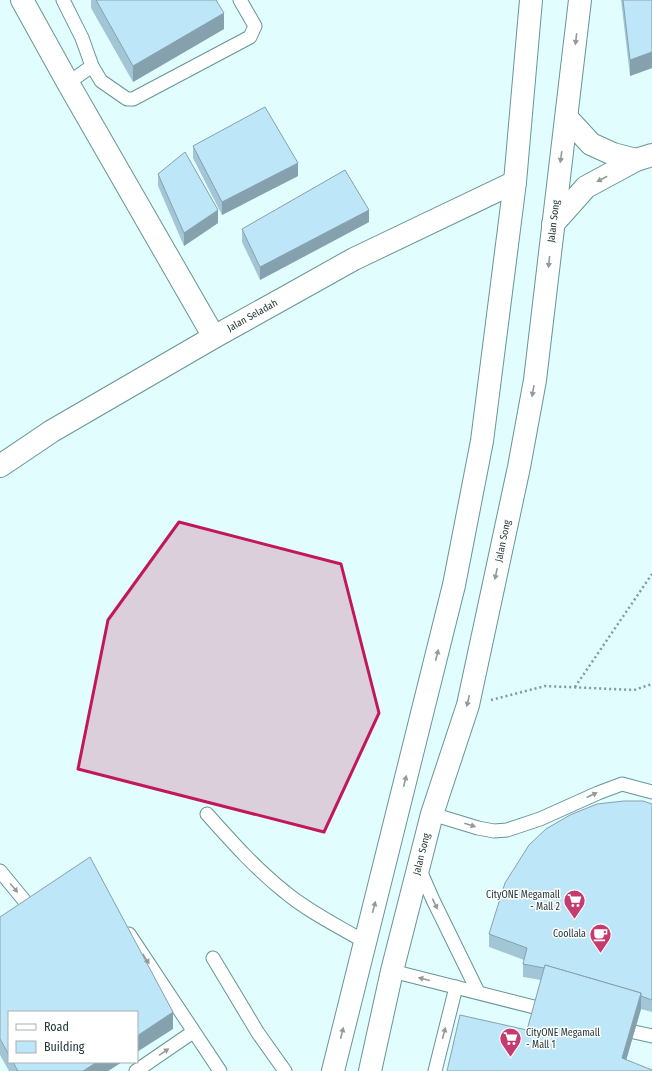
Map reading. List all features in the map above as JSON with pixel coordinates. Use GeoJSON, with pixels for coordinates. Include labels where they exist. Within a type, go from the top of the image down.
{"type":"FeatureCollection","features":[{"type":"Feature","properties":{"kind":"main road"},"geometry":{"type":"LineString","coordinates":[[22,0],[214,337]]}},
{"type":"Feature","properties":{"kind":"main road"},"geometry":{"type":"LineString","coordinates":[[333,1071],[454,585],[482,441],[515,182],[531,0]]}},
{"type":"Feature","properties":{"kind":"main road","name":"Jalan Song"},"geometry":{"type":"LineString","coordinates":[[370,1071],[392,971],[432,814],[468,705],[518,475],[535,380],[580,0]]}},
{"type":"Feature","properties":{"kind":"main road"},"geometry":{"type":"LineString","coordinates":[[567,118],[591,144],[613,154],[644,158]]}},
{"type":"Feature","properties":{"kind":"main road"},"geometry":{"type":"LineString","coordinates":[[553,224],[586,187],[644,158]]}},
{"type":"Feature","properties":{"kind":"main road","name":"Jalan Seladah"},"geometry":{"type":"LineString","coordinates":[[0,466],[52,431],[214,337],[354,259],[515,182]]}},
{"type":"Feature","properties":{"kind":"lane"},"geometry":{"type":"LineString","coordinates":[[63,0],[82,38],[92,66],[101,81],[127,99],[133,99],[250,37],[255,26],[240,0]]}},
{"type":"Feature","properties":{"kind":"lane"},"geometry":{"type":"LineString","coordinates":[[68,83],[92,66]]}},
{"type":"Feature","properties":{"kind":"lane"},"geometry":{"type":"LineString","coordinates":[[432,814],[478,828],[494,831],[506,830],[540,819],[598,792],[622,784],[652,792]]}},
{"type":"Feature","properties":{"kind":"lane"},"geometry":{"type":"LineString","coordinates":[[207,814],[248,859],[286,893],[311,910],[365,942]]}},
{"type":"Feature","properties":{"kind":"lane"},"geometry":{"type":"LineString","coordinates":[[419,868],[478,992]]}},
{"type":"Feature","properties":{"kind":"lane"},"geometry":{"type":"LineString","coordinates":[[0,871],[28,904]]}},
{"type":"Feature","properties":{"kind":"lane"},"geometry":{"type":"LineString","coordinates":[[17,914],[28,904],[41,896]]}},
{"type":"Feature","properties":{"kind":"lane"},"geometry":{"type":"LineString","coordinates":[[124,926],[220,1071]]}},
{"type":"Feature","properties":{"kind":"lane"},"geometry":{"type":"LineString","coordinates":[[213,958],[258,1033],[285,1071]]}},
{"type":"Feature","properties":{"kind":"lane"},"geometry":{"type":"LineString","coordinates":[[392,971],[538,1008]]}},
{"type":"Feature","properties":{"kind":"lane"},"geometry":{"type":"LineString","coordinates":[[435,1071],[456,987]]}},
{"type":"Feature","properties":{"kind":"lane"},"geometry":{"type":"LineString","coordinates":[[136,1071],[193,1032]]}},
{"type":"Feature","properties":{"kind":"lane"},"geometry":{"type":"LineString","coordinates":[[634,1032],[652,1036]]}},
{"type":"Feature","properties":{"kind":"path"},"geometry":{"type":"LineString","coordinates":[[575,687],[652,574]]}},
{"type":"Feature","properties":{"kind":"path"},"geometry":{"type":"LineString","coordinates":[[468,705],[545,686],[634,690],[652,684]]}},
{"type":"Feature","properties":{"kind":"highlighted area"},"geometry":{"type":"Polygon","coordinates":[[[179,522],[341,564],[379,713],[324,832],[78,769],[108,620],[179,522]]]}},
{"type":"Feature","properties":{"kind":"building"},"geometry":{"type":"Polygon","coordinates":[[[96,0],[216,0],[224,13],[133,66],[96,0]]]}},
{"type":"Feature","properties":{"kind":"building"},"geometry":{"type":"Polygon","coordinates":[[[623,0],[652,0],[652,52],[630,60],[623,0]]]}},
{"type":"Feature","properties":{"kind":"building"},"geometry":{"type":"Polygon","coordinates":[[[265,107],[298,163],[222,202],[193,146],[265,107]]]}},
{"type":"Feature","properties":{"kind":"building"},"geometry":{"type":"Polygon","coordinates":[[[185,152],[218,210],[184,233],[158,174],[185,152]]]}},
{"type":"Feature","properties":{"kind":"building"},"geometry":{"type":"Polygon","coordinates":[[[345,170],[369,210],[260,267],[242,229],[345,170]]]}},
{"type":"Feature","properties":{"kind":"building","name":"CityONE Megamall - Mall 2"},"geometry":{"type":"Polygon","coordinates":[[[624,801],[643,801],[652,804],[652,1000],[641,996],[641,993],[545,965],[544,968],[523,964],[527,948],[489,934],[505,883],[529,845],[546,829],[570,815],[597,804],[624,801]]]}},
{"type":"Feature","properties":{"kind":"building"},"geometry":{"type":"Polygon","coordinates":[[[90,857],[173,1012],[138,1035],[138,1011],[8,1011],[8,1053],[0,1039],[0,917],[90,857]]]}},
{"type":"Feature","properties":{"kind":"building"},"geometry":{"type":"Polygon","coordinates":[[[545,965],[641,993],[622,1058],[652,1071],[447,1071],[460,1015],[527,1030],[545,965]]]}},
{"type":"Feature","properties":{"kind":"building"},"geometry":{"type":"Polygon","coordinates":[[[14,1063],[95,1063],[83,1071],[18,1071],[14,1063]]]}},
{"type":"Feature","properties":{"kind":"place","name":"CityONE Megamall - Mall 2"},"geometry":{"type":"Point","coordinates":[575,920]}},
{"type":"Feature","properties":{"kind":"place","name":"Coollala"},"geometry":{"type":"Point","coordinates":[601,954]}},
{"type":"Feature","properties":{"kind":"place","name":"CityONE Megamall - Mall 1"},"geometry":{"type":"Point","coordinates":[511,1058]}}]}
